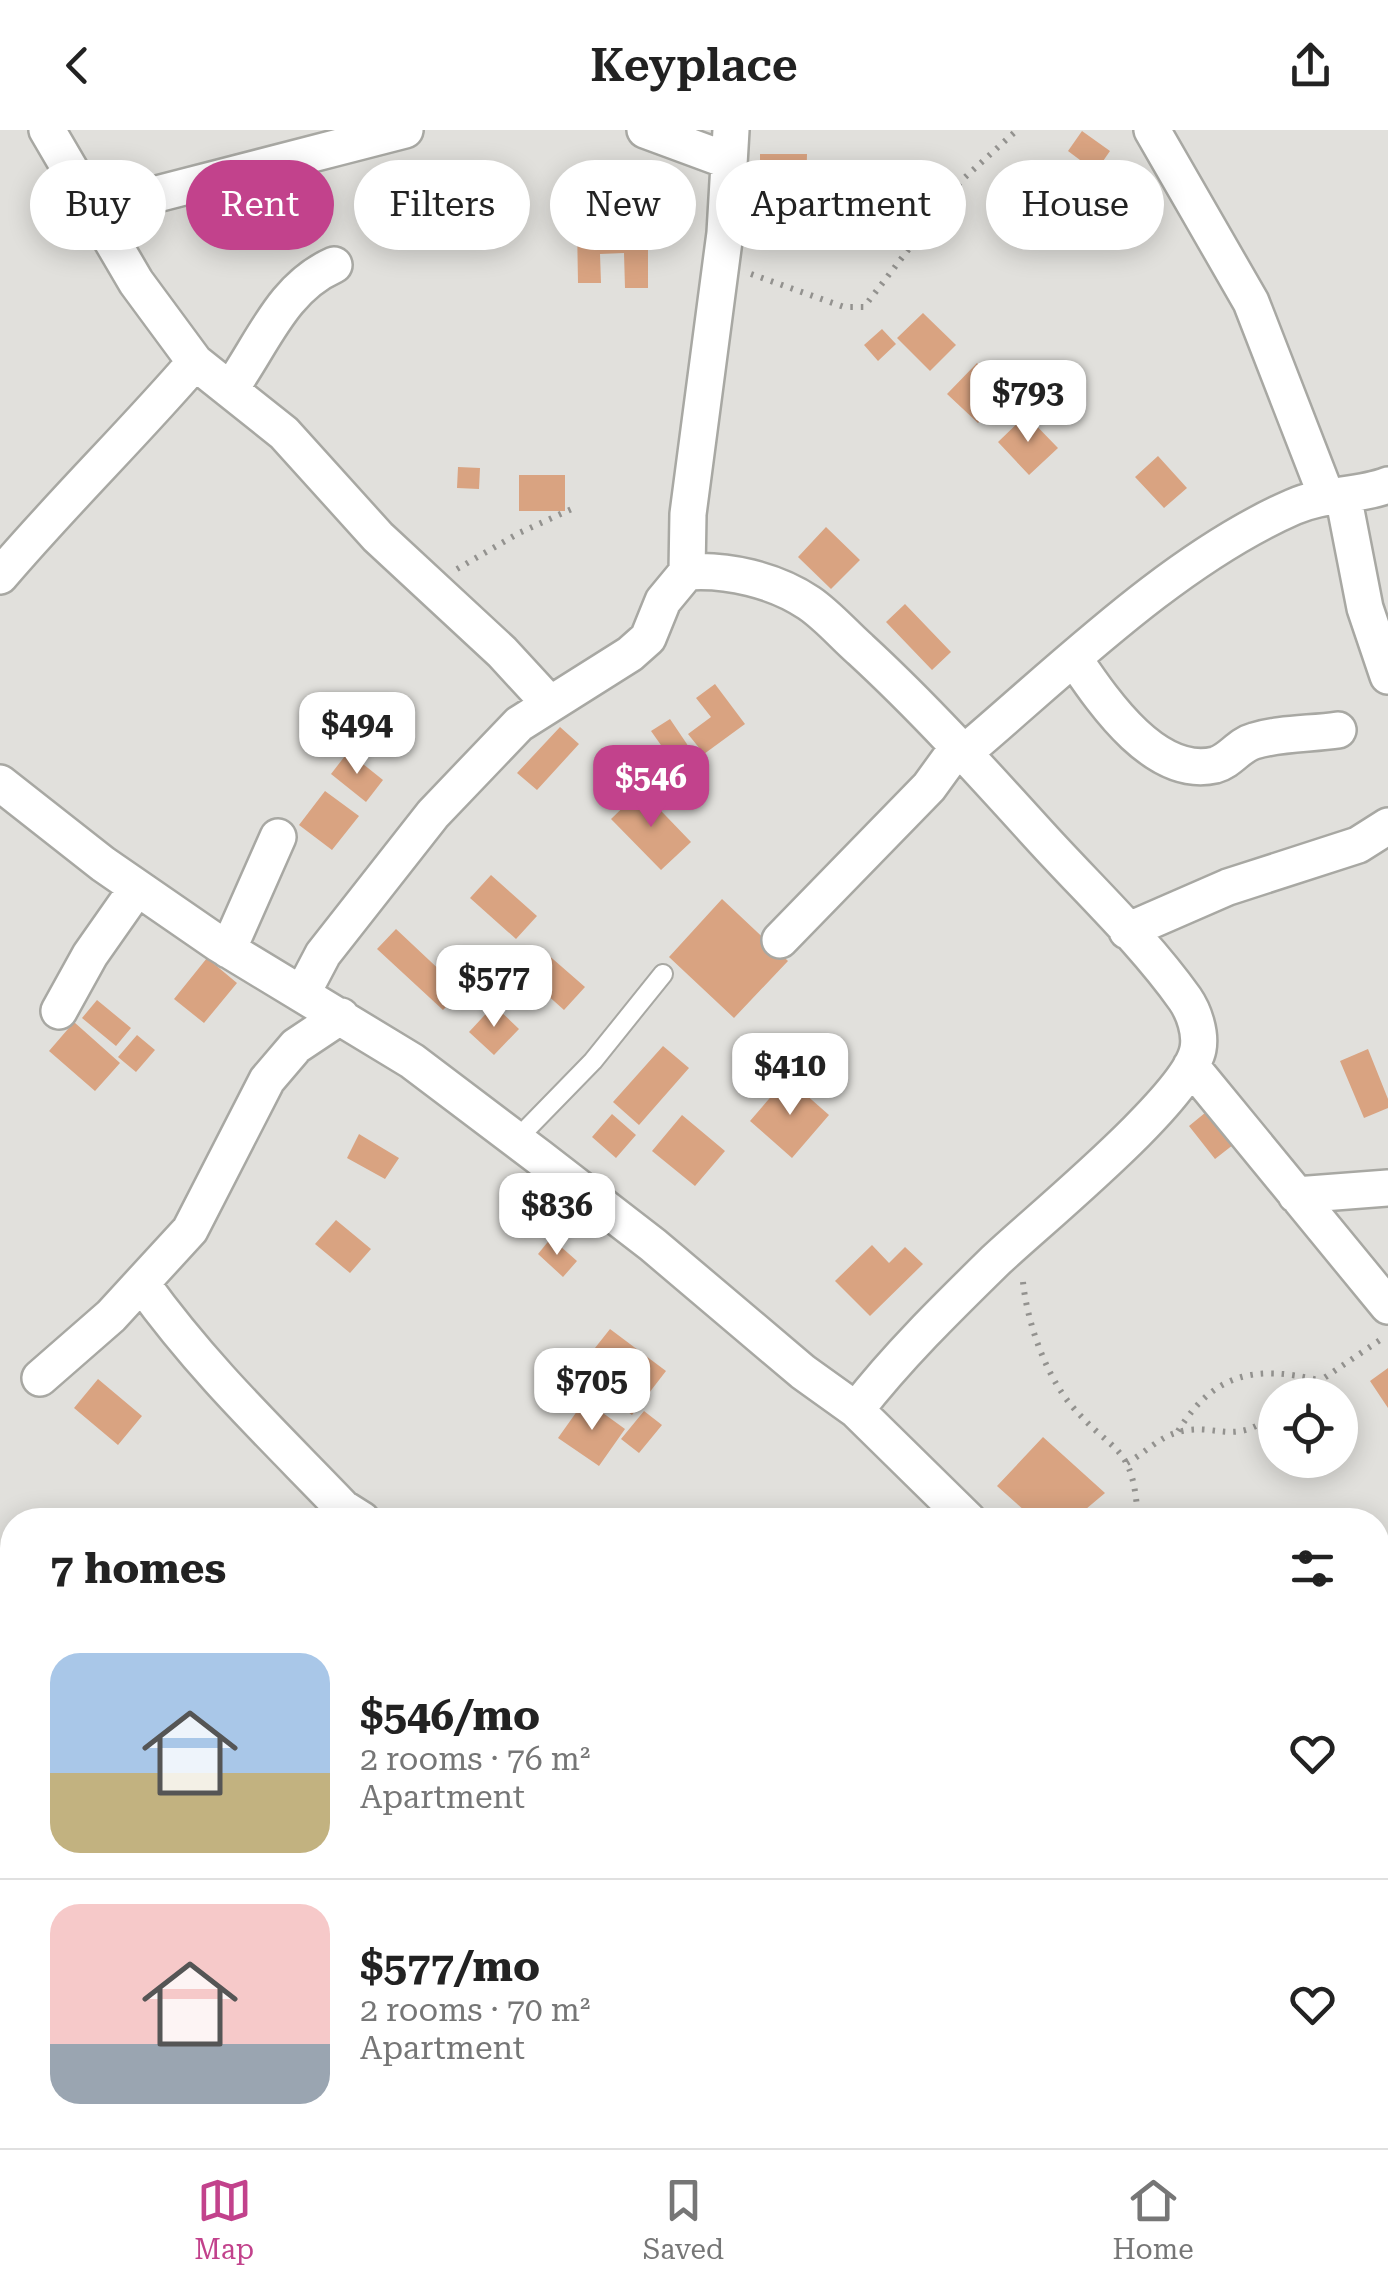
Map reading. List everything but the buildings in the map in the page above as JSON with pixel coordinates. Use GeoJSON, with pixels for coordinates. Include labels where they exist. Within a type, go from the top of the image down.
{"type":"FeatureCollection","features":[{"type":"Feature","properties":{"kind":"street"},"geometry":{"type":"LineString","coordinates":[[47,130],[65,160]]}},
{"type":"Feature","properties":{"kind":"street"},"geometry":{"type":"LineString","coordinates":[[166,192],[405,130]]}},
{"type":"Feature","properties":{"kind":"street"},"geometry":{"type":"LineString","coordinates":[[303,992],[322,954],[433,814],[519,724],[630,654],[648,638],[663,601],[687,572],[688,514],[721,264],[730,146],[646,130]]}},
{"type":"Feature","properties":{"kind":"street"},"geometry":{"type":"LineString","coordinates":[[1152,130],[1251,302],[1335,495],[1388,676]]}},
{"type":"Feature","properties":{"kind":"street"},"geometry":{"type":"LineString","coordinates":[[118,250],[136,282],[195,362],[284,433],[378,537],[502,652],[549,703]]}},
{"type":"Feature","properties":{"kind":"street"},"geometry":{"type":"LineString","coordinates":[[232,388],[289,295],[315,273],[334,265]]}},
{"type":"Feature","properties":{"kind":"street"},"geometry":{"type":"LineString","coordinates":[[0,576],[68,496],[133,434],[195,362]]}},
{"type":"Feature","properties":{"kind":"street"},"geometry":{"type":"LineString","coordinates":[[780,940],[961,750],[1160,588],[1291,508],[1335,495],[1368,493],[1388,485]]}},
{"type":"Feature","properties":{"kind":"street"},"geometry":{"type":"LineString","coordinates":[[687,572],[717,570],[755,580],[808,602],[887,674],[961,750],[1128,931],[1187,1002],[1198,1028],[1198,1050],[1184,1081],[1110,1157],[1018,1240],[876,1384],[856,1410]]}},
{"type":"Feature","properties":{"kind":"street"},"geometry":{"type":"LineString","coordinates":[[1075,660],[1132,732],[1169,760],[1194,766],[1218,764],[1256,740],[1338,730]]}},
{"type":"Feature","properties":{"kind":"street"},"geometry":{"type":"LineString","coordinates":[[0,783],[137,888],[228,950],[412,1060],[653,1245],[803,1372],[856,1410],[956,1508]]}},
{"type":"Feature","properties":{"kind":"street"},"geometry":{"type":"LineString","coordinates":[[1128,931],[1228,887],[1358,845],[1388,826]]}},
{"type":"Feature","properties":{"kind":"street"},"geometry":{"type":"LineString","coordinates":[[228,950],[278,837]]}},
{"type":"Feature","properties":{"kind":"street"},"geometry":{"type":"LineString","coordinates":[[59,1011],[90,955],[137,888]]}},
{"type":"Feature","properties":{"kind":"street"},"geometry":{"type":"LineString","coordinates":[[40,1378],[142,1284],[190,1230],[267,1080],[296,1046],[341,1016]]}},
{"type":"Feature","properties":{"kind":"street"},"geometry":{"type":"LineString","coordinates":[[1190,1066],[1388,1306]]}},
{"type":"Feature","properties":{"kind":"street"},"geometry":{"type":"LineString","coordinates":[[1296,1195],[1388,1188]]}},
{"type":"Feature","properties":{"kind":"street"},"geometry":{"type":"LineString","coordinates":[[142,1284],[188,1348],[343,1508]]}},
{"type":"Feature","properties":{"kind":"lane"},"geometry":{"type":"LineString","coordinates":[[516,1140],[593,1060],[663,974]]}},
{"type":"Feature","properties":{"kind":"path"},"geometry":{"type":"LineString","coordinates":[[721,264],[844,307],[864,307],[962,180],[1017,130]]}},
{"type":"Feature","properties":{"kind":"path"},"geometry":{"type":"LineString","coordinates":[[431,589],[463,564],[576,507]]}},
{"type":"Feature","properties":{"kind":"path"},"geometry":{"type":"LineString","coordinates":[[1018,1240],[1025,1298],[1045,1358],[1069,1403],[1128,1462],[1135,1478],[1137,1508]]}},
{"type":"Feature","properties":{"kind":"path"},"geometry":{"type":"LineString","coordinates":[[1321,1378],[1388,1335]]}},
{"type":"Feature","properties":{"kind":"path"},"geometry":{"type":"LineString","coordinates":[[1128,1462],[1178,1431],[1202,1402],[1245,1374],[1287,1373],[1309,1378]]}},
{"type":"Feature","properties":{"kind":"path"},"geometry":{"type":"LineString","coordinates":[[1178,1431],[1241,1432],[1258,1426]]}}]}
